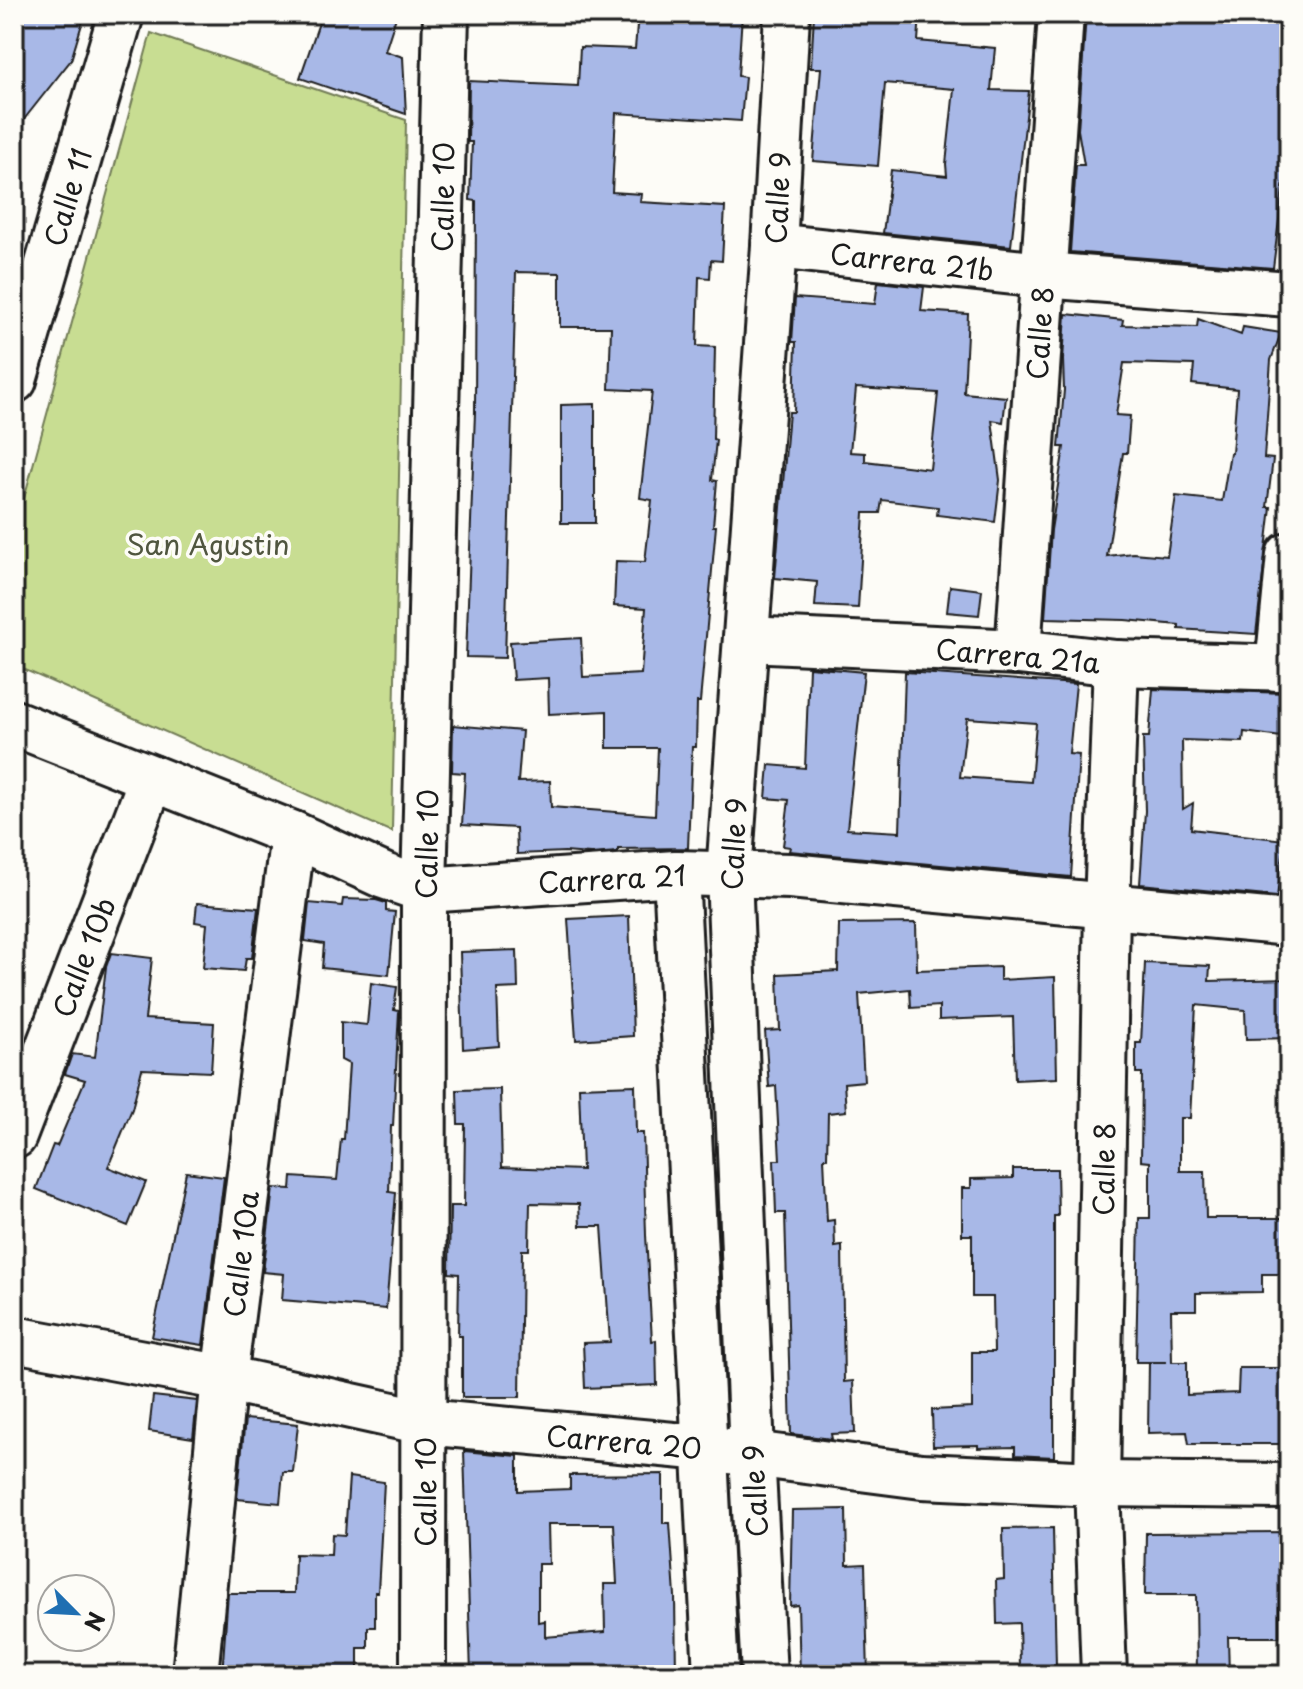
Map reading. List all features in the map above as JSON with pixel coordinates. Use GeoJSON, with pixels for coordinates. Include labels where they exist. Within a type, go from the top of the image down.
{"type":"FeatureCollection","features":[{"type":"Feature","properties":{"kind":"street","name":"Calle 11"},"geometry":{"type":"LineString","coordinates":[[14,380],[121,14]]}},
{"type":"Feature","properties":{"kind":"street","name":"Calle 10"},"geometry":{"type":"LineString","coordinates":[[423,1675],[424,890],[446,14]]}},
{"type":"Feature","properties":{"kind":"street","name":"Calle 9"},"geometry":{"type":"LineString","coordinates":[[764,1675],[729,874],[774,246],[787,14]]}},
{"type":"Feature","properties":{"kind":"street","name":"Calle 8"},"geometry":{"type":"LineString","coordinates":[[1018,652],[1061,14]]}},
{"type":"Feature","properties":{"kind":"street","name":"Carrera 21b"},"geometry":{"type":"LineString","coordinates":[[774,246],[1043,275],[1289,294]]}},
{"type":"Feature","properties":{"kind":"street"},"geometry":{"type":"LineString","coordinates":[[1284,668],[1289,555]]}},
{"type":"Feature","properties":{"kind":"street","name":"Carrera 21a"},"geometry":{"type":"LineString","coordinates":[[746,639],[1018,652],[1116,663],[1284,668]]}},
{"type":"Feature","properties":{"kind":"street","name":"Calle 8"},"geometry":{"type":"LineString","coordinates":[[1104,1675],[1097,1484],[1107,906],[1116,663]]}},
{"type":"Feature","properties":{"kind":"street","name":"Carrera 21"},"geometry":{"type":"LineString","coordinates":[[14,723],[293,834],[384,876],[424,890],[676,873],[790,876],[1289,923]]}},
{"type":"Feature","properties":{"kind":"street","name":"Calle 10b"},"geometry":{"type":"LineString","coordinates":[[14,1136],[152,778]]}},
{"type":"Feature","properties":{"kind":"street","name":"Calle 10a"},"geometry":{"type":"LineString","coordinates":[[195,1675],[224,1378],[293,834]]}},
{"type":"Feature","properties":{"kind":"street","name":"Calle 9"},"geometry":{"type":"LineString","coordinates":[[676,873],[716,1675]]}},
{"type":"Feature","properties":{"kind":"street","name":"Carrera 20"},"geometry":{"type":"LineString","coordinates":[[14,1339],[224,1378],[424,1422],[706,1448],[922,1476],[1097,1484],[1289,1486]]}},
{"type":"Feature","properties":{"kind":"green space","name":"San Agustin"},"geometry":{"type":"Polygon","coordinates":[[[151,33],[406,120],[392,832],[14,665],[14,535],[151,33]]]}},
{"type":"Feature","properties":{"kind":"building"},"geometry":{"type":"Polygon","coordinates":[[[14,14],[85,14],[71,60],[14,132],[14,14]]]}},
{"type":"Feature","properties":{"kind":"building"},"geometry":{"type":"Polygon","coordinates":[[[322,14],[397,14],[385,51],[403,57],[406,114],[300,78],[322,14]]]}},
{"type":"Feature","properties":{"kind":"building"},"geometry":{"type":"Polygon","coordinates":[[[638,14],[742,14],[738,76],[745,77],[741,121],[616,113],[612,192],[641,194],[640,202],[725,207],[722,261],[711,260],[710,278],[699,277],[697,346],[715,347],[713,439],[716,440],[712,480],[717,481],[713,526],[716,526],[700,702],[697,702],[696,747],[692,747],[688,848],[618,849],[618,852],[590,854],[517,854],[516,828],[462,825],[465,773],[452,772],[453,725],[522,731],[518,782],[550,781],[551,807],[655,815],[658,748],[607,748],[607,711],[549,714],[548,678],[513,680],[510,642],[581,638],[583,677],[641,674],[646,608],[614,606],[616,561],[645,562],[652,500],[640,498],[652,391],[609,389],[611,327],[560,327],[560,273],[516,272],[505,658],[466,657],[475,412],[476,201],[470,200],[472,142],[468,142],[469,81],[578,86],[580,47],[635,49],[638,14]]]}},
{"type":"Feature","properties":{"kind":"building"},"geometry":{"type":"Polygon","coordinates":[[[814,14],[920,14],[918,41],[995,48],[991,90],[1029,91],[1011,246],[883,233],[891,170],[947,176],[954,89],[885,83],[878,166],[813,161],[821,68],[811,68],[814,14]]]}},
{"type":"Feature","properties":{"kind":"building"},"geometry":{"type":"Polygon","coordinates":[[[1086,14],[1289,14],[1289,140],[1273,268],[1070,252],[1076,165],[1084,165],[1078,130],[1086,14]]]}},
{"type":"Feature","properties":{"kind":"building"},"geometry":{"type":"Polygon","coordinates":[[[878,282],[924,287],[921,311],[968,314],[964,393],[1006,397],[1003,422],[992,420],[1000,480],[995,522],[937,515],[938,507],[882,500],[880,513],[864,513],[858,608],[815,606],[817,582],[775,578],[789,412],[794,412],[796,342],[792,342],[795,298],[875,304],[878,282]],[[856,388],[850,452],[865,453],[865,461],[930,469],[938,393],[856,388]]]}},
{"type":"Feature","properties":{"kind":"building"},"geometry":{"type":"Polygon","coordinates":[[[1066,314],[1123,320],[1122,325],[1197,327],[1198,319],[1241,335],[1243,327],[1281,333],[1271,360],[1264,458],[1273,459],[1267,507],[1271,507],[1256,634],[1179,629],[1179,625],[1125,620],[1045,618],[1051,530],[1064,447],[1059,447],[1066,314]],[[1124,363],[1116,415],[1130,416],[1127,453],[1123,453],[1107,556],[1133,553],[1167,556],[1176,496],[1222,501],[1232,453],[1237,389],[1192,384],[1194,365],[1124,363]]]}},
{"type":"Feature","properties":{"kind":"building"},"geometry":{"type":"Polygon","coordinates":[[[595,404],[595,523],[561,523],[561,405],[595,404]]]}},
{"type":"Feature","properties":{"kind":"building"},"geometry":{"type":"Polygon","coordinates":[[[950,586],[982,590],[979,615],[947,612],[950,586]]]}},
{"type":"Feature","properties":{"kind":"building"},"geometry":{"type":"Polygon","coordinates":[[[809,667],[864,672],[847,829],[900,832],[905,672],[1076,684],[1069,754],[1079,755],[1071,877],[789,851],[790,847],[783,846],[789,800],[766,798],[769,765],[805,768],[809,667]],[[967,718],[960,777],[1031,782],[1036,723],[967,718]]]}},
{"type":"Feature","properties":{"kind":"building"},"geometry":{"type":"Polygon","coordinates":[[[1153,689],[1289,693],[1289,738],[1244,732],[1243,742],[1182,740],[1183,809],[1193,803],[1191,829],[1285,840],[1277,897],[1140,884],[1145,811],[1143,737],[1149,737],[1153,689]]]}},
{"type":"Feature","properties":{"kind":"building"},"geometry":{"type":"Polygon","coordinates":[[[343,899],[376,900],[386,903],[386,911],[395,912],[389,975],[322,968],[324,944],[305,941],[309,903],[342,906],[343,899]]]}},
{"type":"Feature","properties":{"kind":"building"},"geometry":{"type":"Polygon","coordinates":[[[197,903],[258,908],[252,958],[246,958],[244,971],[203,968],[207,924],[195,922],[197,903]]]}},
{"type":"Feature","properties":{"kind":"building"},"geometry":{"type":"Polygon","coordinates":[[[629,916],[633,1036],[576,1040],[568,919],[629,916]]]}},
{"type":"Feature","properties":{"kind":"building"},"geometry":{"type":"Polygon","coordinates":[[[916,923],[917,970],[1000,967],[1000,980],[1055,977],[1057,1078],[1015,1080],[1013,1017],[939,1020],[939,1006],[911,1008],[910,989],[859,994],[864,1081],[844,1083],[846,1111],[828,1113],[827,1158],[824,1158],[827,1221],[834,1220],[835,1247],[842,1246],[844,1382],[853,1381],[855,1433],[831,1434],[832,1439],[791,1434],[785,1213],[776,1213],[774,1160],[780,1160],[776,1086],[769,1087],[765,1031],[780,1030],[778,974],[838,971],[839,924],[916,923]]]}},
{"type":"Feature","properties":{"kind":"building"},"geometry":{"type":"Polygon","coordinates":[[[517,950],[518,988],[497,989],[499,1046],[463,1049],[460,952],[517,950]]]}},
{"type":"Feature","properties":{"kind":"building"},"geometry":{"type":"Polygon","coordinates":[[[111,953],[152,958],[145,1019],[214,1023],[211,1072],[142,1069],[132,1109],[108,1167],[146,1182],[128,1226],[36,1189],[53,1145],[57,1146],[85,1080],[65,1074],[72,1054],[95,1057],[106,967],[111,953]]]}},
{"type":"Feature","properties":{"kind":"building"},"geometry":{"type":"Polygon","coordinates":[[[1145,963],[1210,966],[1209,981],[1289,979],[1289,1038],[1246,1039],[1245,1010],[1196,1005],[1190,1118],[1180,1118],[1180,1171],[1205,1171],[1206,1218],[1289,1218],[1289,1274],[1262,1274],[1262,1292],[1196,1293],[1196,1310],[1171,1310],[1172,1362],[1187,1362],[1187,1395],[1238,1393],[1239,1368],[1289,1368],[1289,1444],[1189,1444],[1187,1432],[1148,1433],[1149,1362],[1136,1362],[1139,1218],[1150,1218],[1150,1162],[1141,1161],[1142,1073],[1136,1073],[1136,1043],[1141,1043],[1145,963]]]}},
{"type":"Feature","properties":{"kind":"building"},"geometry":{"type":"Polygon","coordinates":[[[371,983],[397,987],[394,1010],[399,1011],[389,1192],[396,1193],[386,1309],[282,1300],[284,1274],[263,1272],[273,1188],[291,1189],[292,1177],[337,1180],[341,1139],[344,1139],[349,1064],[341,1060],[341,1022],[367,1025],[371,983]]]}},
{"type":"Feature","properties":{"kind":"building"},"geometry":{"type":"Polygon","coordinates":[[[635,1085],[636,1133],[643,1133],[646,1235],[657,1385],[585,1388],[583,1343],[610,1342],[602,1226],[580,1226],[579,1204],[530,1203],[529,1250],[522,1250],[520,1397],[462,1397],[462,1336],[458,1336],[459,1274],[449,1273],[450,1206],[464,1206],[465,1124],[458,1124],[457,1090],[500,1089],[502,1167],[582,1170],[579,1087],[635,1085]]]}},
{"type":"Feature","properties":{"kind":"building"},"geometry":{"type":"Polygon","coordinates":[[[1013,1169],[1057,1169],[1058,1216],[1054,1216],[1054,1457],[1015,1455],[1015,1447],[933,1446],[932,1410],[972,1408],[972,1352],[994,1352],[993,1297],[972,1297],[972,1235],[962,1235],[962,1188],[971,1188],[971,1179],[1013,1178],[1013,1169]]]}},
{"type":"Feature","properties":{"kind":"building"},"geometry":{"type":"Polygon","coordinates":[[[186,1172],[224,1177],[203,1345],[152,1337],[186,1172]]]}},
{"type":"Feature","properties":{"kind":"building"},"geometry":{"type":"Polygon","coordinates":[[[153,1396],[197,1401],[193,1438],[149,1431],[153,1396]]]}},
{"type":"Feature","properties":{"kind":"building"},"geometry":{"type":"Polygon","coordinates":[[[245,1419],[298,1424],[293,1472],[283,1472],[280,1503],[237,1499],[245,1419]]]}},
{"type":"Feature","properties":{"kind":"building"},"geometry":{"type":"Polygon","coordinates":[[[464,1451],[518,1456],[518,1491],[570,1489],[570,1475],[663,1474],[663,1523],[670,1523],[675,1596],[676,1675],[471,1675],[464,1451]],[[548,1524],[549,1564],[538,1564],[538,1622],[545,1621],[545,1637],[605,1632],[604,1584],[617,1584],[614,1524],[548,1524]]]}},
{"type":"Feature","properties":{"kind":"building"},"geometry":{"type":"Polygon","coordinates":[[[349,1477],[384,1482],[375,1627],[368,1627],[368,1648],[358,1648],[358,1668],[331,1668],[330,1675],[222,1675],[228,1593],[294,1593],[295,1554],[331,1555],[332,1534],[345,1535],[349,1477]]]}},
{"type":"Feature","properties":{"kind":"building"},"geometry":{"type":"Polygon","coordinates":[[[846,1509],[847,1565],[865,1564],[868,1675],[800,1675],[798,1605],[790,1606],[792,1510],[846,1509]]]}},
{"type":"Feature","properties":{"kind":"building"},"geometry":{"type":"Polygon","coordinates":[[[1053,1528],[1056,1666],[1020,1667],[1019,1623],[997,1624],[996,1580],[1004,1579],[1003,1529],[1053,1528]]]}},
{"type":"Feature","properties":{"kind":"building"},"geometry":{"type":"Polygon","coordinates":[[[1289,1532],[1289,1596],[1279,1595],[1279,1637],[1228,1637],[1229,1675],[1197,1675],[1196,1595],[1145,1595],[1146,1533],[1289,1532]]]}}]}
